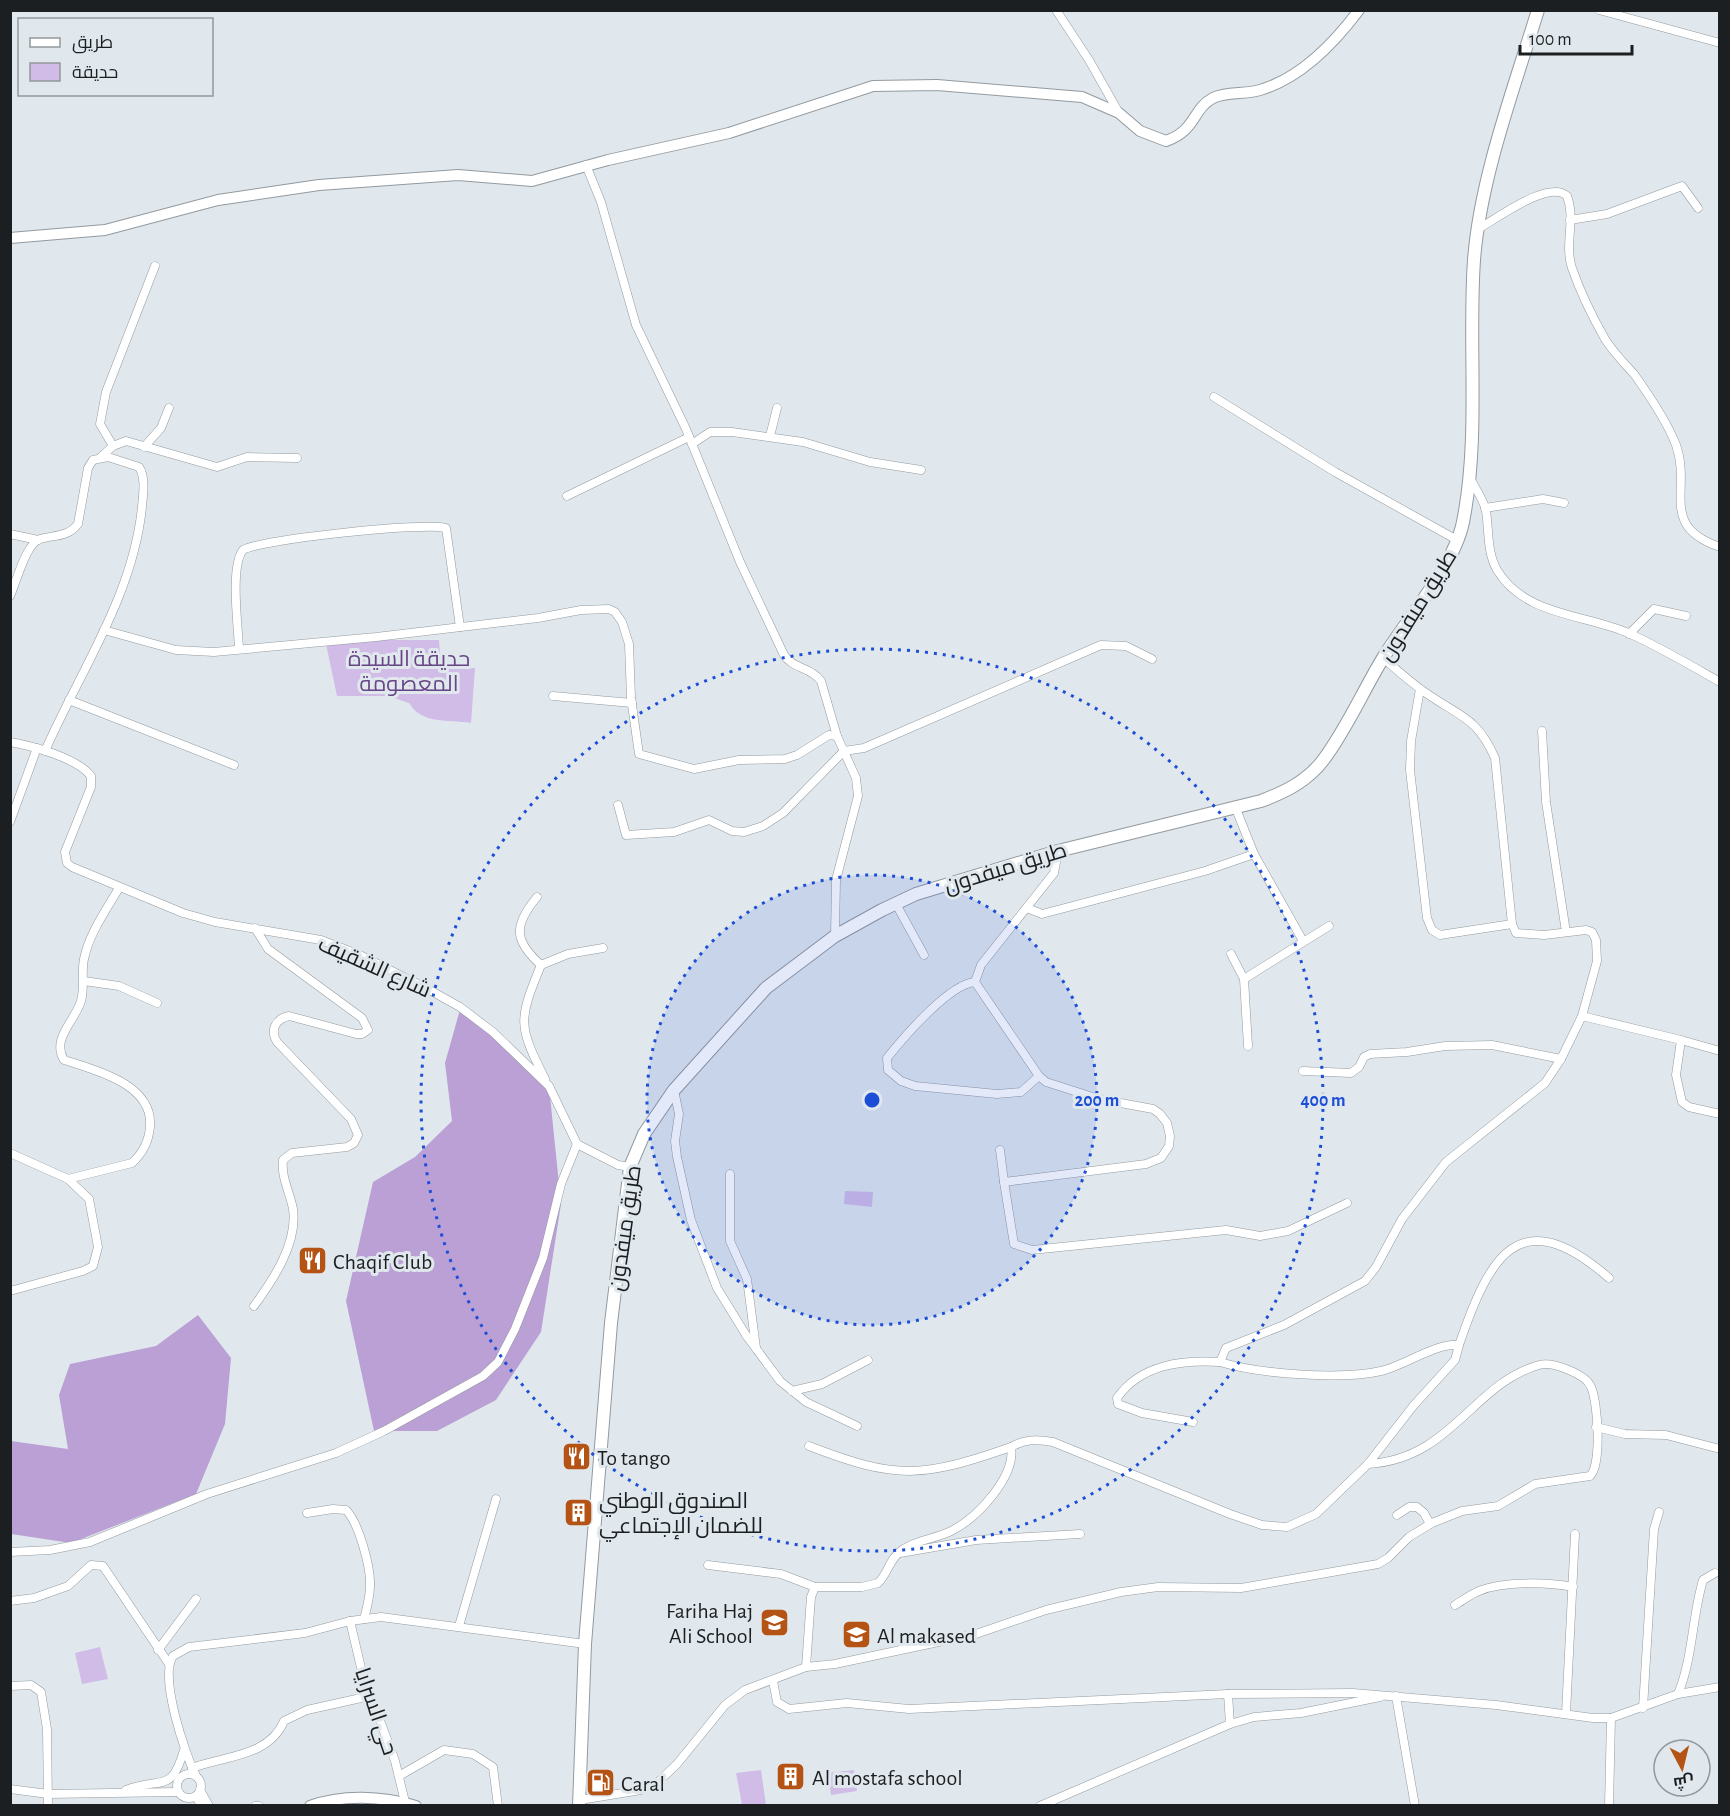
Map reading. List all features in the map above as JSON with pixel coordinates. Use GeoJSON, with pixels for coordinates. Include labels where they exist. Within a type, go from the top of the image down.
{"type":"FeatureCollection","features":[{"type":"Feature","properties":{"kind":"main road","name":"طريق ميفدون"},"geometry":{"type":"LineString","coordinates":[[580,1803],[585,1644],[610,1334],[630,1167],[644,1134],[674,1090],[766,988],[835,936],[896,904],[970,876],[1058,851],[1236,809],[1284,793],[1314,770],[1339,736],[1383,658],[1433,581],[1456,540],[1462,524],[1470,477],[1473,278],[1478,230],[1502,128],[1538,10]]}},
{"type":"Feature","properties":{"kind":"street"},"geometry":{"type":"LineString","coordinates":[[1056,10],[1089,60],[1119,113]]}},
{"type":"Feature","properties":{"kind":"street"},"geometry":{"type":"LineString","coordinates":[[10,238],[105,230],[218,200],[319,185],[458,175],[532,181],[586,165],[729,133],[873,86],[937,85],[1082,97],[1119,113],[1140,131],[1166,141],[1179,136],[1188,129],[1203,108],[1214,98],[1263,89],[1293,75],[1330,43],[1359,10]]}},
{"type":"Feature","properties":{"kind":"street"},"geometry":{"type":"LineString","coordinates":[[1599,10],[1719,43]]}},
{"type":"Feature","properties":{"kind":"street"},"geometry":{"type":"LineString","coordinates":[[586,165],[600,202],[636,326],[690,441],[740,562],[784,655],[790,664],[815,674],[821,681],[837,736],[856,778],[858,796],[836,879],[835,936]]}},
{"type":"Feature","properties":{"kind":"street"},"geometry":{"type":"LineString","coordinates":[[1570,220],[1607,214],[1682,186],[1698,208]]}},
{"type":"Feature","properties":{"kind":"street"},"geometry":{"type":"LineString","coordinates":[[1478,230],[1522,202],[1556,191],[1567,196],[1570,220],[1567,249],[1572,269],[1604,336],[1635,376],[1675,443],[1679,460],[1682,519],[1694,535],[1719,547]]}},
{"type":"Feature","properties":{"kind":"street"},"geometry":{"type":"LineString","coordinates":[[113,446],[100,424],[106,392],[155,266]]}},
{"type":"Feature","properties":{"kind":"street"},"geometry":{"type":"LineString","coordinates":[[1214,397],[1335,472],[1456,540]]}},
{"type":"Feature","properties":{"kind":"street"},"geometry":{"type":"LineString","coordinates":[[144,447],[161,428],[169,408]]}},
{"type":"Feature","properties":{"kind":"street"},"geometry":{"type":"LineString","coordinates":[[770,436],[777,408]]}},
{"type":"Feature","properties":{"kind":"street"},"geometry":{"type":"LineString","coordinates":[[567,496],[710,432],[770,436],[802,442],[870,462],[921,470]]}},
{"type":"Feature","properties":{"kind":"street"},"geometry":{"type":"LineString","coordinates":[[10,534],[38,540],[66,534],[78,524],[88,468],[93,460],[101,457],[113,446],[126,441],[217,467],[247,458],[297,458]]}},
{"type":"Feature","properties":{"kind":"street"},"geometry":{"type":"LineString","coordinates":[[10,822],[41,749],[69,700],[104,630],[134,556],[140,524],[143,484],[139,466],[101,457]]}},
{"type":"Feature","properties":{"kind":"street"},"geometry":{"type":"LineString","coordinates":[[1470,477],[1485,508],[1495,567],[1515,591],[1534,603],[1562,614],[1597,621],[1629,634],[1719,682]]}},
{"type":"Feature","properties":{"kind":"street"},"geometry":{"type":"LineString","coordinates":[[1485,508],[1543,499],[1564,503]]}},
{"type":"Feature","properties":{"kind":"street"},"geometry":{"type":"LineString","coordinates":[[239,648],[237,574],[239,557],[243,550],[300,538],[382,530],[446,528],[460,627]]}},
{"type":"Feature","properties":{"kind":"street"},"geometry":{"type":"LineString","coordinates":[[10,596],[27,553],[38,540]]}},
{"type":"Feature","properties":{"kind":"street"},"geometry":{"type":"LineString","coordinates":[[104,630],[143,643],[188,652],[214,652],[376,637],[590,609],[609,609],[615,612],[622,622],[628,644],[632,703],[639,754],[694,769],[739,760],[785,759],[797,755],[829,735],[837,736]]}},
{"type":"Feature","properties":{"kind":"street"},"geometry":{"type":"LineString","coordinates":[[1629,634],[1654,609],[1686,616]]}},
{"type":"Feature","properties":{"kind":"street"},"geometry":{"type":"LineString","coordinates":[[618,805],[626,836],[674,832],[709,820],[732,831],[744,832],[762,826],[783,813],[844,752],[864,748],[1101,645],[1126,646],[1152,659]]}},
{"type":"Feature","properties":{"kind":"street"},"geometry":{"type":"LineString","coordinates":[[1220,1362],[1226,1348],[1304,1316],[1365,1281],[1376,1267],[1402,1219],[1446,1162],[1530,1097],[1552,1075],[1582,1016],[1597,960],[1596,940],[1592,932],[1586,930],[1516,933],[1512,924],[1495,758],[1486,737],[1456,711],[1420,689],[1383,658]]}},
{"type":"Feature","properties":{"kind":"street"},"geometry":{"type":"LineString","coordinates":[[1420,689],[1411,741],[1410,770],[1427,918],[1432,930],[1440,935],[1512,924]]}},
{"type":"Feature","properties":{"kind":"street"},"geometry":{"type":"LineString","coordinates":[[553,696],[632,703]]}},
{"type":"Feature","properties":{"kind":"street"},"geometry":{"type":"LineString","coordinates":[[69,700],[234,765]]}},
{"type":"Feature","properties":{"kind":"street"},"geometry":{"type":"LineString","coordinates":[[1542,731],[1546,802],[1566,932]]}},
{"type":"Feature","properties":{"kind":"street"},"geometry":{"type":"LineString","coordinates":[[10,742],[41,749],[86,770],[91,776],[91,787],[66,847],[67,863],[119,888],[183,914],[255,928]]}},
{"type":"Feature","properties":{"kind":"street"},"geometry":{"type":"LineString","coordinates":[[1236,809],[1254,854],[1303,940]]}},
{"type":"Feature","properties":{"kind":"street"},"geometry":{"type":"LineString","coordinates":[[975,982],[981,965],[1054,873],[1058,851]]}},
{"type":"Feature","properties":{"kind":"street"},"geometry":{"type":"LineString","coordinates":[[1027,908],[1042,914],[1205,871],[1254,854]]}},
{"type":"Feature","properties":{"kind":"street"},"geometry":{"type":"LineString","coordinates":[[68,1179],[132,1163],[140,1156],[149,1130],[147,1107],[129,1088],[105,1073],[64,1060],[60,1054],[60,1040],[80,1004],[84,981],[84,959],[89,944],[119,888]]}},
{"type":"Feature","properties":{"kind":"street"},"geometry":{"type":"LineString","coordinates":[[537,897],[524,916],[519,931],[521,945],[541,965]]}},
{"type":"Feature","properties":{"kind":"street"},"geometry":{"type":"LineString","coordinates":[[896,904],[924,954]]}},
{"type":"Feature","properties":{"kind":"street"},"geometry":{"type":"LineString","coordinates":[[1244,979],[1303,940],[1329,926]]}},
{"type":"Feature","properties":{"kind":"street","name":"شارع الشقيف"},"geometry":{"type":"LineString","coordinates":[[255,928],[321,940],[418,983],[460,1007],[494,1032],[549,1086],[577,1144]]}},
{"type":"Feature","properties":{"kind":"street","name":"شارع الشقيف"},"geometry":{"type":"LineString","coordinates":[[254,1306],[278,1267],[294,1223],[292,1202],[282,1175],[283,1160],[292,1153],[347,1147],[354,1143],[358,1135],[351,1119],[277,1042],[273,1036],[275,1025],[279,1020],[289,1016],[356,1034],[362,1034],[368,1030],[362,1018],[268,948],[259,938],[255,928]]}},
{"type":"Feature","properties":{"kind":"street"},"geometry":{"type":"LineString","coordinates":[[549,1086],[527,1040],[523,1018],[541,965],[568,954],[603,948]]}},
{"type":"Feature","properties":{"kind":"street"},"geometry":{"type":"LineString","coordinates":[[1231,954],[1244,979],[1248,1046]]}},
{"type":"Feature","properties":{"kind":"street"},"geometry":{"type":"LineString","coordinates":[[84,981],[119,986],[157,1003]]}},
{"type":"Feature","properties":{"kind":"street"},"geometry":{"type":"LineString","coordinates":[[975,982],[1039,1077],[1056,1087],[1099,1099],[1153,1109],[1167,1123],[1170,1136],[1169,1146],[1161,1158],[1146,1164],[1004,1182]]}},
{"type":"Feature","properties":{"kind":"street"},"geometry":{"type":"LineString","coordinates":[[975,982],[962,985],[904,1038],[887,1058],[888,1070],[901,1081],[915,1086],[997,1094],[1021,1092],[1039,1077]]}},
{"type":"Feature","properties":{"kind":"street"},"geometry":{"type":"LineString","coordinates":[[1582,1016],[1719,1051]]}},
{"type":"Feature","properties":{"kind":"street"},"geometry":{"type":"LineString","coordinates":[[1681,1040],[1676,1075],[1682,1102],[1689,1107],[1719,1114]]}},
{"type":"Feature","properties":{"kind":"street"},"geometry":{"type":"LineString","coordinates":[[1303,1071],[1352,1073],[1359,1067],[1364,1057],[1370,1054],[1407,1052],[1445,1046],[1492,1045],[1561,1059]]}},
{"type":"Feature","properties":{"kind":"street"},"geometry":{"type":"LineString","coordinates":[[674,1090],[679,1114],[675,1141],[692,1220],[717,1288],[756,1350],[792,1391],[815,1407],[857,1426]]}},
{"type":"Feature","properties":{"kind":"street"},"geometry":{"type":"LineString","coordinates":[[10,1552],[50,1550],[90,1542],[207,1494],[342,1450],[483,1376],[498,1362],[515,1329],[543,1258],[561,1184],[577,1144],[618,1165],[630,1167]]}},
{"type":"Feature","properties":{"kind":"street"},"geometry":{"type":"LineString","coordinates":[[1000,1150],[1012,1240],[1024,1250],[1226,1230],[1260,1236],[1288,1231],[1347,1203]]}},
{"type":"Feature","properties":{"kind":"street"},"geometry":{"type":"LineString","coordinates":[[10,1153],[68,1179],[89,1199],[98,1247],[93,1266],[83,1271],[10,1291]]}},
{"type":"Feature","properties":{"kind":"street"},"geometry":{"type":"LineString","coordinates":[[730,1174],[730,1241],[747,1279],[756,1350]]}},
{"type":"Feature","properties":{"kind":"street"},"geometry":{"type":"LineString","coordinates":[[809,1446],[857,1464],[911,1472],[957,1466],[1028,1440],[1053,1442],[1230,1514],[1276,1527],[1287,1527],[1307,1520],[1330,1503],[1368,1464],[1414,1405],[1455,1360],[1479,1292],[1497,1261],[1521,1243],[1538,1240],[1559,1246],[1596,1267],[1610,1278]]}},
{"type":"Feature","properties":{"kind":"street"},"geometry":{"type":"LineString","coordinates":[[1193,1422],[1132,1410],[1118,1404],[1117,1398],[1159,1366],[1185,1360],[1220,1362],[1298,1373],[1370,1373],[1414,1360],[1448,1345],[1459,1345]]}},
{"type":"Feature","properties":{"kind":"street"},"geometry":{"type":"LineString","coordinates":[[792,1391],[822,1384],[868,1360]]}},
{"type":"Feature","properties":{"kind":"street"},"geometry":{"type":"LineString","coordinates":[[580,1803],[635,1792],[657,1783],[677,1764],[725,1705],[745,1690],[806,1667],[835,1665],[976,1634],[1046,1610],[1121,1592],[1158,1587],[1241,1588],[1325,1571],[1372,1566],[1388,1558],[1409,1537],[1430,1524],[1462,1511],[1498,1506],[1535,1484],[1590,1476],[1596,1467],[1596,1405],[1588,1382],[1555,1366],[1540,1365],[1520,1372],[1502,1384],[1435,1442],[1402,1459],[1368,1464]]}},
{"type":"Feature","properties":{"kind":"street"},"geometry":{"type":"LineString","coordinates":[[1596,1427],[1625,1434],[1666,1435],[1719,1449]]}},
{"type":"Feature","properties":{"kind":"street"},"geometry":{"type":"LineString","coordinates":[[708,1565],[781,1574],[815,1587],[862,1587],[878,1583],[897,1554],[911,1544],[955,1530],[968,1520],[1007,1475],[1011,1464],[1011,1447]]}},
{"type":"Feature","properties":{"kind":"street"},"geometry":{"type":"LineString","coordinates":[[459,1626],[496,1499]]}},
{"type":"Feature","properties":{"kind":"street"},"geometry":{"type":"LineString","coordinates":[[1397,1515],[1409,1507],[1417,1507],[1424,1513],[1430,1524]]}},
{"type":"Feature","properties":{"kind":"street"},"geometry":{"type":"LineString","coordinates":[[307,1513],[338,1509],[346,1510],[352,1517],[362,1540],[370,1581],[363,1619]]}},
{"type":"Feature","properties":{"kind":"street"},"geometry":{"type":"LineString","coordinates":[[1643,1708],[1654,1529],[1659,1512]]}},
{"type":"Feature","properties":{"kind":"street"},"geometry":{"type":"LineString","coordinates":[[897,1554],[976,1540],[1080,1534]]}},
{"type":"Feature","properties":{"kind":"street"},"geometry":{"type":"LineString","coordinates":[[1566,1713],[1575,1534]]}},
{"type":"Feature","properties":{"kind":"street"},"geometry":{"type":"LineString","coordinates":[[10,1601],[53,1593],[68,1586],[91,1565],[103,1566],[169,1664],[178,1729],[184,1750],[201,1783],[198,1793],[201,1806]]}},
{"type":"Feature","properties":{"kind":"street"},"geometry":{"type":"LineString","coordinates":[[1678,1694],[1689,1656],[1703,1580],[1715,1572]]}},
{"type":"Feature","properties":{"kind":"street"},"geometry":{"type":"LineString","coordinates":[[1455,1605],[1479,1591],[1496,1587],[1548,1584],[1573,1587]]}},
{"type":"Feature","properties":{"kind":"street"},"geometry":{"type":"LineString","coordinates":[[806,1667],[811,1597],[815,1587]]}},
{"type":"Feature","properties":{"kind":"street"},"geometry":{"type":"LineString","coordinates":[[158,1650],[196,1599]]}},
{"type":"Feature","properties":{"kind":"street"},"geometry":{"type":"LineString","coordinates":[[169,1664],[176,1654],[189,1647],[305,1633],[363,1619],[394,1618],[585,1644]]}},
{"type":"Feature","properties":{"kind":"street","name":"حي السرايا"},"geometry":{"type":"LineString","coordinates":[[350,1621],[370,1696],[410,1804]]}},
{"type":"Feature","properties":{"kind":"street"},"geometry":{"type":"LineString","coordinates":[[773,1681],[777,1702],[789,1710],[848,1703],[909,1709],[1228,1694],[1387,1695],[1611,1718],[1678,1694],[1719,1686]]}},
{"type":"Feature","properties":{"kind":"street"},"geometry":{"type":"LineString","coordinates":[[10,1686],[31,1685],[41,1692],[46,1729],[48,1806]]}},
{"type":"Feature","properties":{"kind":"street"},"geometry":{"type":"LineString","coordinates":[[1228,1694],[1230,1725]]}},
{"type":"Feature","properties":{"kind":"street"},"geometry":{"type":"LineString","coordinates":[[1040,1806],[1230,1725],[1254,1717],[1301,1713],[1387,1695]]}},
{"type":"Feature","properties":{"kind":"street"},"geometry":{"type":"LineString","coordinates":[[192,1768],[264,1746],[279,1735],[284,1721],[307,1710],[370,1696]]}},
{"type":"Feature","properties":{"kind":"street"},"geometry":{"type":"LineString","coordinates":[[1396,1696],[1415,1806]]}},
{"type":"Feature","properties":{"kind":"street"},"geometry":{"type":"LineString","coordinates":[[1609,1806],[1611,1718]]}},
{"type":"Feature","properties":{"kind":"street"},"geometry":{"type":"LineString","coordinates":[[178,1792],[178,1777],[184,1750]]}},
{"type":"Feature","properties":{"kind":"street"},"geometry":{"type":"LineString","coordinates":[[399,1776],[444,1750],[473,1754],[492,1767],[498,1806]]}},
{"type":"Feature","properties":{"kind":"street"},"geometry":{"type":"LineString","coordinates":[[121,1792],[189,1774],[196,1776]]}},
{"type":"Feature","properties":{"kind":"street"},"geometry":{"type":"LineString","coordinates":[[10,1789],[48,1794],[178,1792],[188,1798],[198,1793]]}},
{"type":"Feature","properties":{"kind":"street"},"geometry":{"type":"LineString","coordinates":[[198,1793],[209,1806]]}},
{"type":"Feature","properties":{"kind":"street"},"geometry":{"type":"LineString","coordinates":[[310,1806],[353,1798],[410,1804]]}},
{"type":"Feature","properties":{"kind":"green space","name":"حديقة السيدة المعصومة"},"geometry":{"type":"Polygon","coordinates":[[[382,640],[439,640],[441,668],[475,668],[471,723],[428,718],[414,710],[409,703],[388,696],[337,696],[326,644],[382,640]]]}},
{"type":"Feature","properties":{"kind":"green space"},"geometry":{"type":"Polygon","coordinates":[[[845,1191],[873,1192],[872,1207],[844,1204],[845,1191]]]}},
{"type":"Feature","properties":{"kind":"green space"},"geometry":{"type":"Polygon","coordinates":[[[100,1647],[108,1679],[82,1684],[75,1653],[100,1647]]]}},
{"type":"Feature","properties":{"kind":"green space"},"geometry":{"type":"Polygon","coordinates":[[[761,1770],[766,1805],[742,1805],[736,1773],[761,1770]]]}},
{"type":"Feature","properties":{"kind":"green space"},"geometry":{"type":"Polygon","coordinates":[[[854,1770],[857,1791],[831,1795],[828,1773],[854,1770]]]}},
{"type":"Feature","properties":{"kind":"shaded area"},"geometry":{"type":"Polygon","coordinates":[[[461,1006],[549,1086],[561,1204],[541,1332],[496,1400],[437,1431],[374,1431],[346,1301],[373,1182],[415,1157],[452,1121],[445,1063],[461,1006]]]}},
{"type":"Feature","properties":{"kind":"shaded area"},"geometry":{"type":"Polygon","coordinates":[[[198,1315],[231,1358],[225,1424],[196,1494],[71,1543],[11,1534],[11,1441],[68,1449],[59,1395],[70,1364],[156,1346],[198,1315]]]}},
{"type":"Feature","properties":{"kind":"place","name":"Chaqif Club"},"geometry":{"type":"Point","coordinates":[312,1261]}},
{"type":"Feature","properties":{"kind":"place","name":"To tango"},"geometry":{"type":"Point","coordinates":[576,1457]}},
{"type":"Feature","properties":{"kind":"place","name":"الصندوق الوطني للضمان الإجتماعي"},"geometry":{"type":"Point","coordinates":[578,1513]}},
{"type":"Feature","properties":{"kind":"place","name":"Fariha Haj Ali School"},"geometry":{"type":"Point","coordinates":[774,1623]}},
{"type":"Feature","properties":{"kind":"place","name":"Al makased"},"geometry":{"type":"Point","coordinates":[856,1635]}},
{"type":"Feature","properties":{"kind":"place","name":"Al mostafa school"},"geometry":{"type":"Point","coordinates":[791,1777]}},
{"type":"Feature","properties":{"kind":"place","name":"Caral"},"geometry":{"type":"Point","coordinates":[600,1783]}}]}
